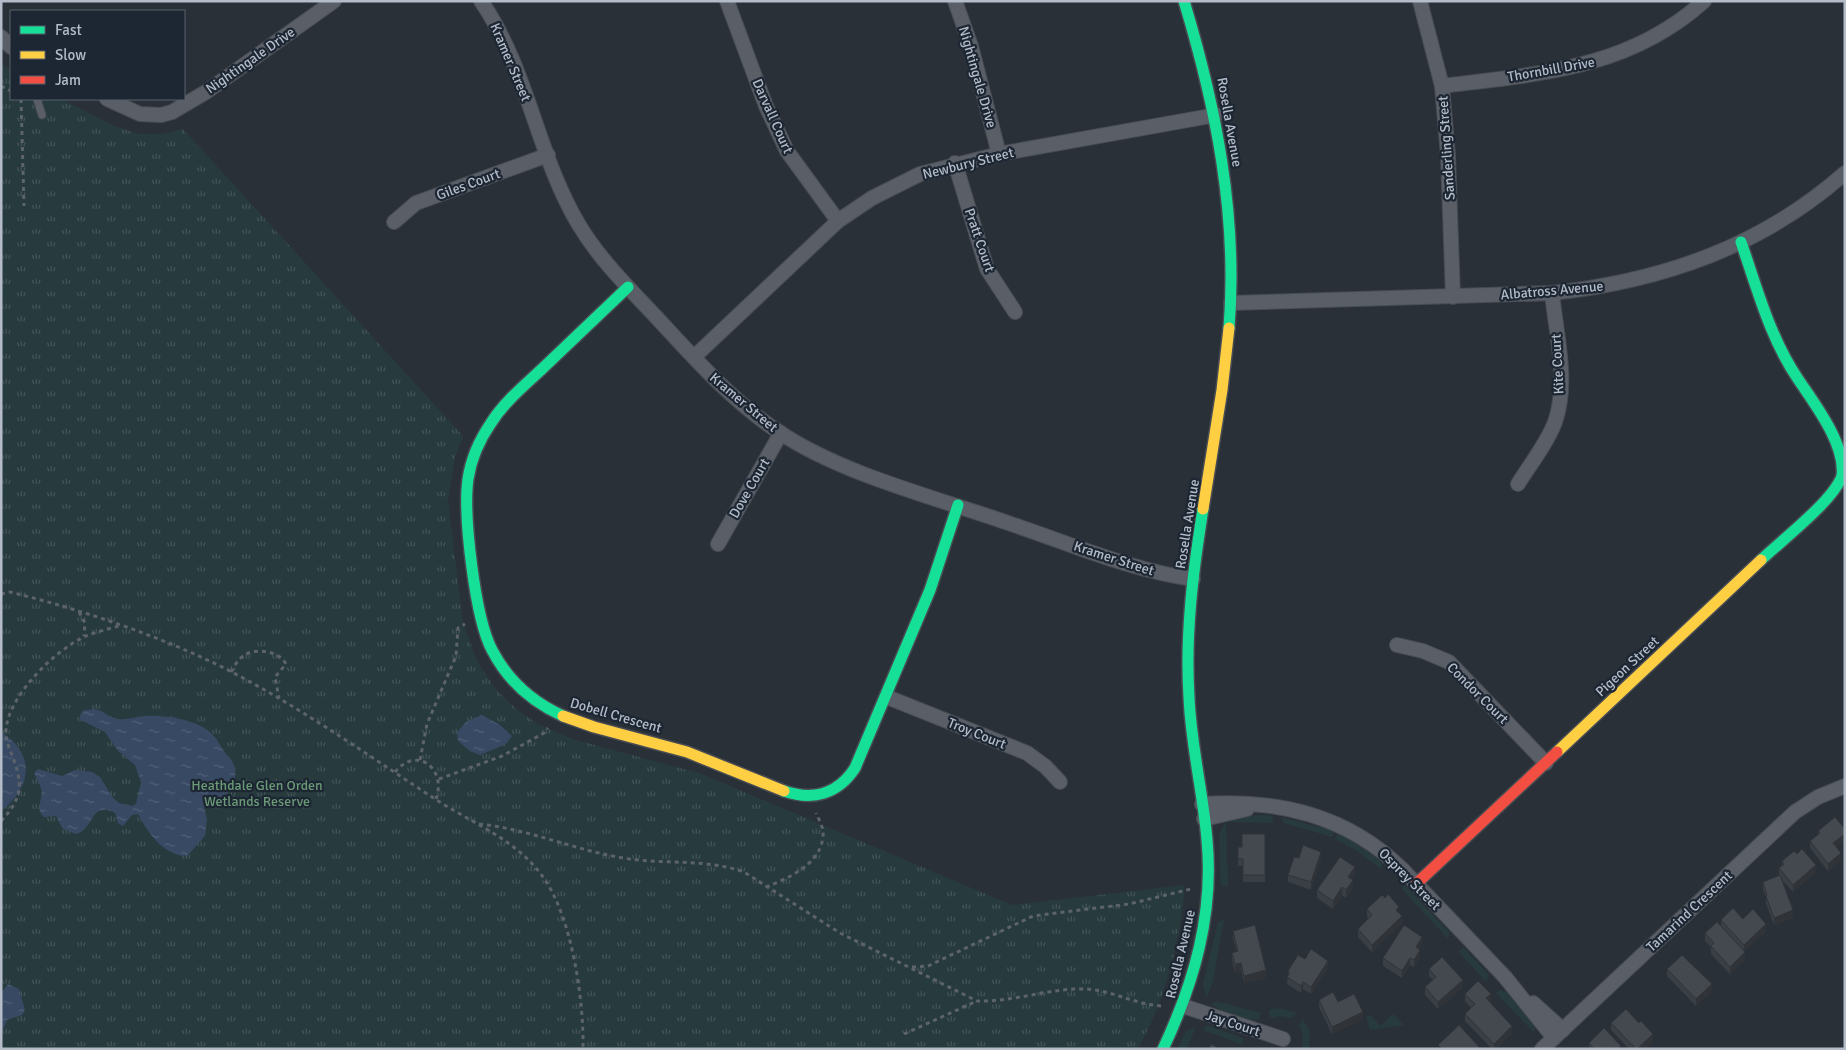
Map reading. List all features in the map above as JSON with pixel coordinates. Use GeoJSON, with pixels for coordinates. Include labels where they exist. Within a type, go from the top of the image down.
{"type":"FeatureCollection","features":[{"type":"Feature","properties":{"kind":"street","name":"Nightingale Drive"},"geometry":{"type":"LineString","coordinates":[[109,100],[140,114],[161,115],[172,112],[206,92],[334,1]]}},
{"type":"Feature","properties":{"kind":"street","name":"Kramer Street"},"geometry":{"type":"LineString","coordinates":[[481,1],[497,27],[514,64],[564,197],[581,229],[603,260],[694,358],[737,400],[781,433],[836,462],[1143,570],[1193,579]]}},
{"type":"Feature","properties":{"kind":"street","name":"Darvall Court"},"geometry":{"type":"LineString","coordinates":[[727,1],[766,106],[787,151],[838,221]]}},
{"type":"Feature","properties":{"kind":"street","name":"Nightingale Drive"},"geometry":{"type":"LineString","coordinates":[[955,1],[971,46],[999,154]]}},
{"type":"Feature","properties":{"kind":"street","name":"Rosella Avenue"},"geometry":{"type":"LineString","coordinates":[[1163,1049],[1183,1006],[1202,938],[1208,885],[1204,819],[1188,697],[1188,645],[1193,579],[1222,396],[1231,303],[1228,208],[1216,115],[1184,1]]}},
{"type":"Feature","properties":{"kind":"street","name":"Sanderling Street"},"geometry":{"type":"LineString","coordinates":[[1420,1],[1442,86],[1448,156],[1453,297]]}},
{"type":"Feature","properties":{"kind":"street","name":"Thornbill Drive"},"geometry":{"type":"LineString","coordinates":[[1442,86],[1558,70],[1594,62],[1656,36],[1687,16],[1704,1]]}},
{"type":"Feature","properties":{"kind":"street"},"geometry":{"type":"LineString","coordinates":[[1,37],[10,46]]}},
{"type":"Feature","properties":{"kind":"street","name":"Newbury Street"},"geometry":{"type":"LineString","coordinates":[[694,358],[838,221],[880,194],[920,174],[955,163],[999,154],[1216,115]]}},
{"type":"Feature","properties":{"kind":"street","name":"Giles Court"},"geometry":{"type":"LineString","coordinates":[[394,222],[416,203],[548,154]]}},
{"type":"Feature","properties":{"kind":"street","name":"Pratt Court"},"geometry":{"type":"LineString","coordinates":[[955,163],[987,269],[1015,312]]}},
{"type":"Feature","properties":{"kind":"street","name":"Albatross Avenue"},"geometry":{"type":"LineString","coordinates":[[1231,303],[1552,293],[1596,288],[1645,278],[1695,262],[1741,242],[1788,216],[1845,173]]}},
{"type":"Feature","properties":{"kind":"street","name":"Pigeon Street"},"geometry":{"type":"LineString","coordinates":[[1416,884],[1828,497],[1841,479],[1845,462],[1839,439],[1790,366],[1765,308],[1741,242]]}},
{"type":"Feature","properties":{"kind":"street","name":"Dobell Crescent"},"geometry":{"type":"LineString","coordinates":[[628,287],[509,400],[491,422],[477,447],[468,478],[466,497],[479,618],[488,644],[506,674],[529,696],[555,713],[578,722],[680,749],[788,792],[808,796],[831,792],[847,780],[859,761],[930,590],[958,505]]}},
{"type":"Feature","properties":{"kind":"street","name":"Kite Court"},"geometry":{"type":"LineString","coordinates":[[1518,484],[1549,435],[1559,408],[1560,372],[1552,293]]}},
{"type":"Feature","properties":{"kind":"street","name":"Dove Court"},"geometry":{"type":"LineString","coordinates":[[718,544],[781,433]]}},
{"type":"Feature","properties":{"kind":"street","name":"Condor Court"},"geometry":{"type":"LineString","coordinates":[[1397,645],[1423,651],[1449,662],[1546,763]]}},
{"type":"Feature","properties":{"kind":"street","name":"Troy Court"},"geometry":{"type":"LineString","coordinates":[[887,697],[1027,753],[1060,782]]}},
{"type":"Feature","properties":{"kind":"street","name":"Tamarind Crescent"},"geometry":{"type":"LineString","coordinates":[[1542,1049],[1795,812],[1818,797],[1845,786]]}},
{"type":"Feature","properties":{"kind":"street","name":"Osprey Street"},"geometry":{"type":"LineString","coordinates":[[1202,804],[1226,803],[1294,810],[1344,826],[1385,853],[1558,1034]]}},
{"type":"Feature","properties":{"kind":"street","name":"Osprey Street"},"geometry":{"type":"LineString","coordinates":[[1204,819],[1265,806]]}},
{"type":"Feature","properties":{"kind":"street","name":"Jay Court"},"geometry":{"type":"LineString","coordinates":[[1183,1006],[1283,1039]]}},
{"type":"Feature","properties":{"kind":"lane"},"geometry":{"type":"LineString","coordinates":[[37,100],[42,115]]}},
{"type":"Feature","properties":{"kind":"path"},"geometry":{"type":"LineString","coordinates":[[21,100],[24,206]]}},
{"type":"Feature","properties":{"kind":"path"},"geometry":{"type":"LineString","coordinates":[[3,593],[10,592],[32,598],[120,626],[180,647],[231,672],[322,724],[436,799],[509,843],[531,862],[554,894],[565,925],[581,1001],[583,1049]]}},
{"type":"Feature","properties":{"kind":"path"},"geometry":{"type":"LineString","coordinates":[[78,612],[85,623],[84,637]]}},
{"type":"Feature","properties":{"kind":"path"},"geometry":{"type":"LineString","coordinates":[[420,760],[427,724],[456,656],[458,628],[479,618]]}},
{"type":"Feature","properties":{"kind":"path"},"geometry":{"type":"LineString","coordinates":[[1,821],[18,800],[20,785],[6,742],[9,714],[30,681],[55,657],[84,637],[120,626]]}},
{"type":"Feature","properties":{"kind":"path"},"geometry":{"type":"LineString","coordinates":[[231,672],[239,660],[248,653],[266,651],[279,656],[286,664],[275,678],[279,699]]}},
{"type":"Feature","properties":{"kind":"path"},"geometry":{"type":"LineString","coordinates":[[439,780],[502,756],[530,742],[544,733],[555,713]]}},
{"type":"Feature","properties":{"kind":"path"},"geometry":{"type":"LineString","coordinates":[[395,772],[400,766],[410,761],[420,760],[430,765],[439,780],[436,799]]}},
{"type":"Feature","properties":{"kind":"path"},"geometry":{"type":"LineString","coordinates":[[766,887],[802,870],[821,846],[824,834],[808,796]]}},
{"type":"Feature","properties":{"kind":"path"},"geometry":{"type":"LineString","coordinates":[[477,823],[502,826],[623,858],[727,866],[744,872],[840,933],[977,1001],[992,1002],[1084,989],[1104,991],[1153,1006]]}},
{"type":"Feature","properties":{"kind":"path"},"geometry":{"type":"LineString","coordinates":[[906,966],[916,968],[928,966],[1033,916],[1129,904],[1208,885]]}},
{"type":"Feature","properties":{"kind":"path"},"geometry":{"type":"LineString","coordinates":[[904,1034],[977,1001]]}},
{"type":"Feature","properties":{"kind":"green space","name":"Heathdale Glen Orden Wetlands Reserve"},"geometry":{"type":"Polygon","coordinates":[[[1,63],[10,70],[10,100],[64,100],[112,125],[139,134],[161,134],[183,129],[463,436],[455,457],[448,500],[463,623],[477,661],[496,689],[516,709],[538,724],[572,739],[699,773],[1012,905],[1185,885],[1183,907],[1170,970],[1156,1010],[1138,1049],[1,1049],[1,63]]]}},
{"type":"Feature","properties":{"kind":"green space"},"geometry":{"type":"Polygon","coordinates":[[[1271,815],[1274,823],[1230,822],[1230,819],[1240,816],[1271,815]]]}},
{"type":"Feature","properties":{"kind":"green space"},"geometry":{"type":"Polygon","coordinates":[[[1282,817],[1334,831],[1332,837],[1284,823],[1282,817]]]}},
{"type":"Feature","properties":{"kind":"green space"},"geometry":{"type":"Polygon","coordinates":[[[1225,823],[1228,887],[1221,885],[1219,835],[1225,823]]]}},
{"type":"Feature","properties":{"kind":"green space"},"geometry":{"type":"Polygon","coordinates":[[[1338,833],[1383,863],[1381,869],[1356,850],[1335,839],[1338,833]]]}},
{"type":"Feature","properties":{"kind":"green space"},"geometry":{"type":"Polygon","coordinates":[[[1405,885],[1449,932],[1448,939],[1401,888],[1405,885]]]}},
{"type":"Feature","properties":{"kind":"green space"},"geometry":{"type":"Polygon","coordinates":[[[1224,920],[1213,981],[1207,998],[1203,984],[1218,922],[1224,920]]]}},
{"type":"Feature","properties":{"kind":"green space"},"geometry":{"type":"Polygon","coordinates":[[[1464,948],[1489,975],[1486,982],[1458,951],[1464,948]]]}},
{"type":"Feature","properties":{"kind":"green space"},"geometry":{"type":"Polygon","coordinates":[[[1500,990],[1506,992],[1535,1025],[1534,1033],[1496,993],[1500,990]]]}},
{"type":"Feature","properties":{"kind":"green space"},"geometry":{"type":"Polygon","coordinates":[[[1216,1001],[1261,1013],[1259,1020],[1221,1011],[1211,1004],[1216,1001]]]}},
{"type":"Feature","properties":{"kind":"green space"},"geometry":{"type":"Polygon","coordinates":[[[1277,1008],[1297,1013],[1291,1018],[1280,1016],[1270,1018],[1269,1010],[1277,1008]]]}},
{"type":"Feature","properties":{"kind":"green space"},"geometry":{"type":"Polygon","coordinates":[[[1393,1014],[1404,1025],[1370,1030],[1366,1017],[1370,1015],[1381,1026],[1393,1014]]]}},
{"type":"Feature","properties":{"kind":"green space"},"geometry":{"type":"Polygon","coordinates":[[[1303,1019],[1310,1032],[1309,1049],[1302,1049],[1303,1034],[1299,1025],[1303,1019]]]}},
{"type":"Feature","properties":{"kind":"green space"},"geometry":{"type":"Polygon","coordinates":[[[1207,1025],[1243,1038],[1243,1045],[1203,1030],[1207,1025]]]}},
{"type":"Feature","properties":{"kind":"green space"},"geometry":{"type":"Polygon","coordinates":[[[1196,1026],[1187,1049],[1177,1049],[1186,1031],[1196,1026]]]}},
{"type":"Feature","properties":{"kind":"water"},"geometry":{"type":"Polygon","coordinates":[[[94,709],[118,719],[162,716],[197,724],[213,735],[232,760],[235,772],[233,784],[220,800],[206,799],[203,801],[207,820],[205,836],[187,856],[179,855],[164,848],[152,836],[138,814],[132,815],[123,826],[118,823],[115,813],[101,810],[93,817],[87,827],[76,834],[63,829],[56,816],[44,817],[41,814],[39,807],[42,793],[34,773],[38,769],[62,776],[75,770],[92,772],[100,777],[113,798],[119,803],[132,806],[136,804],[141,782],[135,765],[118,751],[105,732],[79,719],[82,711],[94,709]]]}},
{"type":"Feature","properties":{"kind":"water"},"geometry":{"type":"Polygon","coordinates":[[[482,715],[500,725],[512,736],[506,744],[480,755],[470,751],[458,741],[457,732],[467,721],[482,715]]]}},
{"type":"Feature","properties":{"kind":"water"},"geometry":{"type":"Polygon","coordinates":[[[1,732],[20,750],[25,760],[26,771],[19,792],[1,811],[1,732]]]}},
{"type":"Feature","properties":{"kind":"water"},"geometry":{"type":"Polygon","coordinates":[[[8,984],[19,989],[25,1010],[22,1015],[7,1020],[1,1034],[1,993],[8,984]]]}},
{"type":"Feature","properties":{"kind":"building"},"geometry":{"type":"Polygon","coordinates":[[[1835,817],[1845,829],[1845,834],[1833,843],[1841,853],[1828,864],[1810,841],[1820,833],[1818,831],[1835,817]]]}},
{"type":"Feature","properties":{"kind":"building"},"geometry":{"type":"Polygon","coordinates":[[[1242,834],[1265,834],[1265,875],[1243,875],[1243,859],[1238,859],[1238,847],[1242,847],[1242,834]]]}},
{"type":"Feature","properties":{"kind":"building"},"geometry":{"type":"Polygon","coordinates":[[[1303,845],[1321,852],[1311,882],[1288,875],[1294,857],[1299,858],[1303,845]]]}},
{"type":"Feature","properties":{"kind":"building"},"geometry":{"type":"Polygon","coordinates":[[[1802,849],[1816,865],[1793,885],[1779,868],[1784,864],[1782,861],[1794,851],[1797,854],[1802,849]]]}},
{"type":"Feature","properties":{"kind":"building"},"geometry":{"type":"Polygon","coordinates":[[[1340,857],[1355,867],[1348,877],[1353,880],[1346,890],[1342,887],[1333,901],[1317,890],[1340,857]]]}},
{"type":"Feature","properties":{"kind":"building"},"geometry":{"type":"Polygon","coordinates":[[[1780,875],[1793,910],[1774,918],[1763,882],[1780,875]]]}},
{"type":"Feature","properties":{"kind":"building"},"geometry":{"type":"Polygon","coordinates":[[[1388,894],[1399,907],[1396,910],[1402,916],[1372,945],[1358,929],[1372,915],[1367,909],[1382,895],[1385,898],[1388,894]]]}},
{"type":"Feature","properties":{"kind":"building"},"geometry":{"type":"Polygon","coordinates":[[[1733,908],[1743,919],[1753,909],[1766,924],[1744,945],[1721,920],[1733,908]]]}},
{"type":"Feature","properties":{"kind":"building"},"geometry":{"type":"Polygon","coordinates":[[[1717,922],[1745,952],[1730,967],[1711,946],[1714,943],[1705,933],[1717,922]]]}},
{"type":"Feature","properties":{"kind":"building"},"geometry":{"type":"Polygon","coordinates":[[[1255,925],[1266,970],[1244,976],[1241,963],[1235,964],[1232,953],[1238,951],[1233,931],[1255,925]]]}},
{"type":"Feature","properties":{"kind":"building"},"geometry":{"type":"Polygon","coordinates":[[[1404,925],[1422,937],[1416,947],[1420,950],[1414,960],[1410,958],[1402,971],[1383,958],[1404,925]]]}},
{"type":"Feature","properties":{"kind":"building"},"geometry":{"type":"Polygon","coordinates":[[[1311,949],[1328,961],[1311,987],[1303,982],[1301,986],[1287,977],[1290,973],[1288,971],[1298,955],[1305,959],[1311,949]]]}},
{"type":"Feature","properties":{"kind":"building"},"geometry":{"type":"Polygon","coordinates":[[[1682,955],[1712,984],[1696,999],[1667,969],[1682,955]]]}},
{"type":"Feature","properties":{"kind":"building"},"geometry":{"type":"Polygon","coordinates":[[[1442,957],[1463,980],[1438,1002],[1425,987],[1436,977],[1429,969],[1442,957]]]}},
{"type":"Feature","properties":{"kind":"building"},"geometry":{"type":"Polygon","coordinates":[[[1478,981],[1491,994],[1486,998],[1512,1026],[1494,1044],[1465,1014],[1475,1004],[1465,994],[1478,981]]]}},
{"type":"Feature","properties":{"kind":"building"},"geometry":{"type":"Polygon","coordinates":[[[1333,992],[1338,1002],[1354,994],[1363,1012],[1332,1027],[1319,1000],[1333,992]]]}},
{"type":"Feature","properties":{"kind":"building"},"geometry":{"type":"Polygon","coordinates":[[[1626,1009],[1653,1034],[1637,1049],[1611,1023],[1626,1009]]]}},
{"type":"Feature","properties":{"kind":"building"},"geometry":{"type":"Polygon","coordinates":[[[1459,1025],[1481,1049],[1442,1049],[1438,1045],[1459,1025]]]}},
{"type":"Feature","properties":{"kind":"building"},"geometry":{"type":"Polygon","coordinates":[[[1604,1028],[1621,1046],[1618,1049],[1594,1049],[1589,1043],[1604,1028]]]}},
{"type":"Feature","properties":{"kind":"building"},"geometry":{"type":"Polygon","coordinates":[[[1211,1044],[1220,1049],[1209,1049],[1211,1044]]]}},
{"type":"Feature","properties":{"kind":"traffic: fast"},"geometry":{"type":"LineString","coordinates":[[1184,1],[1206,81],[1222,162],[1230,245],[1229,328]]}},
{"type":"Feature","properties":{"kind":"traffic: fast"},"geometry":{"type":"LineString","coordinates":[[1741,242],[1772,330],[1788,363],[1828,424],[1842,464],[1842,476],[1828,497],[1806,520],[1761,560]]}},
{"type":"Feature","properties":{"kind":"traffic: fast"},"geometry":{"type":"LineString","coordinates":[[563,716],[541,704],[522,689],[505,671],[492,650],[480,615],[472,566],[467,516],[468,479],[471,464],[480,442],[496,415],[515,394],[628,287]]}},
{"type":"Feature","properties":{"kind":"traffic: fast"},"geometry":{"type":"LineString","coordinates":[[784,791],[805,795],[824,793],[841,784],[855,768],[930,590],[958,505]]}},
{"type":"Feature","properties":{"kind":"traffic: fast"},"geometry":{"type":"LineString","coordinates":[[1163,1049],[1184,999],[1192,973],[1199,948],[1207,895],[1207,840],[1192,733],[1188,673],[1191,603],[1203,509]]}},
{"type":"Feature","properties":{"kind":"traffic: slow"},"geometry":{"type":"LineString","coordinates":[[1203,509],[1222,390],[1229,328]]}},
{"type":"Feature","properties":{"kind":"traffic: slow"},"geometry":{"type":"LineString","coordinates":[[1557,752],[1761,560]]}},
{"type":"Feature","properties":{"kind":"traffic: slow"},"geometry":{"type":"LineString","coordinates":[[563,716],[594,727],[687,752],[784,791]]}},
{"type":"Feature","properties":{"kind":"traffic: jam"},"geometry":{"type":"LineString","coordinates":[[1416,884],[1557,752]]}}]}
